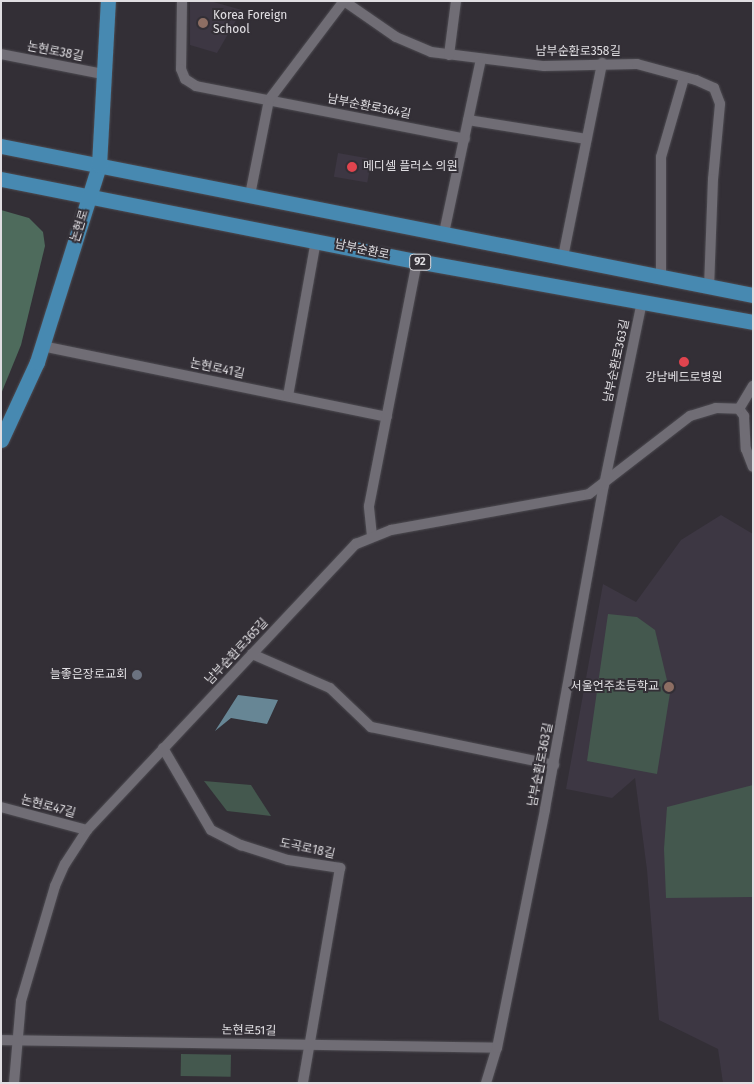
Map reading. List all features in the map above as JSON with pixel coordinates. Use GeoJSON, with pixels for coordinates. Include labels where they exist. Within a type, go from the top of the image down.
{"type":"FeatureCollection","features":[{"type":"Feature","properties":{"kind":"main road","name":"논현로"},"geometry":{"type":"LineString","coordinates":[[1,440],[42,346],[99,165],[108,1]]}},
{"type":"Feature","properties":{"kind":"main road"},"geometry":{"type":"LineString","coordinates":[[1,146],[753,295]]}},
{"type":"Feature","properties":{"kind":"main road","name":"남부순환로"},"geometry":{"type":"LineString","coordinates":[[1,179],[89,198],[316,240],[417,261],[753,322]]}},
{"type":"Feature","properties":{"kind":"street","name":"남부순환로364길"},"geometry":{"type":"LineString","coordinates":[[182,1],[181,69],[186,79],[196,86],[465,139]]}},
{"type":"Feature","properties":{"kind":"street"},"geometry":{"type":"LineString","coordinates":[[250,195],[269,100],[344,1]]}},
{"type":"Feature","properties":{"kind":"street","name":"남부순환로358길"},"geometry":{"type":"LineString","coordinates":[[344,1],[396,37],[431,52],[544,66],[602,63],[637,64],[714,88],[720,104],[713,179],[709,286]]}},
{"type":"Feature","properties":{"kind":"street"},"geometry":{"type":"LineString","coordinates":[[449,55],[456,1]]}},
{"type":"Feature","properties":{"kind":"street","name":"논현로38길"},"geometry":{"type":"LineString","coordinates":[[1,54],[103,74]]}},
{"type":"Feature","properties":{"kind":"street"},"geometry":{"type":"LineString","coordinates":[[444,233],[481,59]]}},
{"type":"Feature","properties":{"kind":"street"},"geometry":{"type":"LineString","coordinates":[[563,257],[602,63]]}},
{"type":"Feature","properties":{"kind":"street"},"geometry":{"type":"LineString","coordinates":[[661,278],[662,157],[684,78]]}},
{"type":"Feature","properties":{"kind":"street"},"geometry":{"type":"LineString","coordinates":[[468,120],[586,139]]}},
{"type":"Feature","properties":{"kind":"street"},"geometry":{"type":"LineString","coordinates":[[288,396],[316,240]]}},
{"type":"Feature","properties":{"kind":"street"},"geometry":{"type":"LineString","coordinates":[[417,261],[369,506],[372,536],[589,494],[604,485],[690,416],[716,408],[740,409]]}},
{"type":"Feature","properties":{"kind":"street","name":"남부순환로363길"},"geometry":{"type":"LineString","coordinates":[[486,1083],[497,1048],[554,765],[604,485],[642,302]]}},
{"type":"Feature","properties":{"kind":"street","name":"논현로41길"},"geometry":{"type":"LineString","coordinates":[[42,346],[387,417]]}},
{"type":"Feature","properties":{"kind":"street"},"geometry":{"type":"LineString","coordinates":[[740,409],[753,386]]}},
{"type":"Feature","properties":{"kind":"street"},"geometry":{"type":"LineString","coordinates":[[740,409],[744,416],[746,449],[753,466]]}},
{"type":"Feature","properties":{"kind":"street","name":"남부순환로365길"},"geometry":{"type":"LineString","coordinates":[[14,1083],[16,1041],[21,1001],[55,886],[87,830],[356,544],[372,536]]}},
{"type":"Feature","properties":{"kind":"street"},"geometry":{"type":"LineString","coordinates":[[252,654],[330,688],[371,727],[554,765]]}},
{"type":"Feature","properties":{"kind":"street","name":"도곡로18길"},"geometry":{"type":"LineString","coordinates":[[163,748],[211,830],[241,845],[288,860],[340,868],[303,1083]]}},
{"type":"Feature","properties":{"kind":"street","name":"논현로47길"},"geometry":{"type":"LineString","coordinates":[[1,807],[87,830]]}},
{"type":"Feature","properties":{"kind":"street","name":"논현로51길"},"geometry":{"type":"LineString","coordinates":[[1,1040],[497,1048]]}},
{"type":"Feature","properties":{"kind":"shaded area"},"geometry":{"type":"Polygon","coordinates":[[[190,1],[210,1],[242,10],[217,53],[190,45],[190,1]]]}},
{"type":"Feature","properties":{"kind":"shaded area","name":"메디셀 플러스 의원"},"geometry":{"type":"Polygon","coordinates":[[[338,153],[371,159],[367,183],[334,177],[338,153]]]}},
{"type":"Feature","properties":{"kind":"shaded area"},"geometry":{"type":"Polygon","coordinates":[[[721,515],[753,534],[753,1083],[723,1083],[718,1049],[659,1020],[647,870],[635,778],[612,798],[566,789],[603,584],[636,602],[681,540],[721,515]]]}},
{"type":"Feature","properties":{"kind":"green space"},"geometry":{"type":"Polygon","coordinates":[[[1,210],[29,218],[43,232],[45,246],[21,345],[1,394],[1,210]]]}},
{"type":"Feature","properties":{"kind":"green space"},"geometry":{"type":"Polygon","coordinates":[[[608,614],[637,617],[655,630],[670,693],[657,774],[587,761],[608,614]]]}},
{"type":"Feature","properties":{"kind":"green space"},"geometry":{"type":"Polygon","coordinates":[[[204,781],[251,785],[271,816],[227,811],[204,781]]]}},
{"type":"Feature","properties":{"kind":"green space"},"geometry":{"type":"Polygon","coordinates":[[[753,785],[753,897],[666,898],[664,849],[667,807],[753,785]]]}},
{"type":"Feature","properties":{"kind":"green space"},"geometry":{"type":"Polygon","coordinates":[[[181,1054],[231,1055],[231,1077],[181,1076],[181,1054]]]}},
{"type":"Feature","properties":{"kind":"water"},"geometry":{"type":"Polygon","coordinates":[[[238,695],[278,700],[267,724],[231,718],[215,731],[238,695]]]}},
{"type":"Feature","properties":{"kind":"place","name":"Korea Foreign School"},"geometry":{"type":"Point","coordinates":[203,23]}},
{"type":"Feature","properties":{"kind":"place","name":"메디셀 플러스 의원"},"geometry":{"type":"Point","coordinates":[352,167]}},
{"type":"Feature","properties":{"kind":"place","name":"강남베드로병원"},"geometry":{"type":"Point","coordinates":[684,362]}},
{"type":"Feature","properties":{"kind":"place","name":"늘좋은장로교회"},"geometry":{"type":"Point","coordinates":[137,675]}},
{"type":"Feature","properties":{"kind":"place","name":"서울언주초등학교"},"geometry":{"type":"Point","coordinates":[669,687]}}]}
